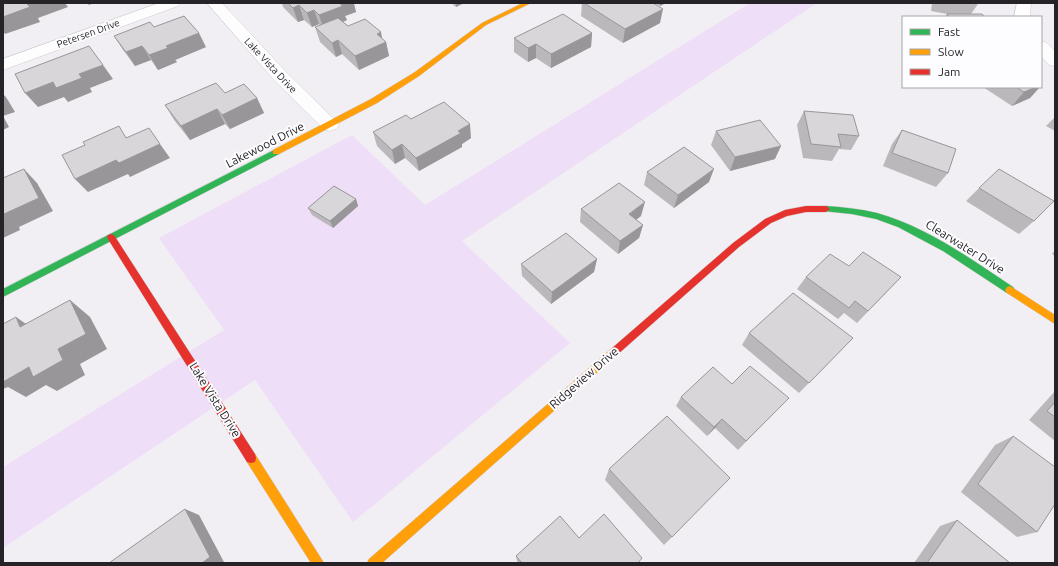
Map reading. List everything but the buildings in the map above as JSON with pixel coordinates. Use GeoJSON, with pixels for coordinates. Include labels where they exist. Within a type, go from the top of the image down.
{"type":"FeatureCollection","features":[{"type":"Feature","properties":{"kind":"street","name":"Petersen Drive"},"geometry":{"type":"LineString","coordinates":[[3,65],[172,3]]}},
{"type":"Feature","properties":{"kind":"street","name":"Lake Vista Drive"},"geometry":{"type":"LineString","coordinates":[[214,3],[281,77],[330,125]]}},
{"type":"Feature","properties":{"kind":"street","name":"Lakewood Drive"},"geometry":{"type":"LineString","coordinates":[[3,294],[374,101],[417,74],[484,24],[528,3]]}},
{"type":"Feature","properties":{"kind":"street"},"geometry":{"type":"LineString","coordinates":[[1022,16],[1024,3]]}},
{"type":"Feature","properties":{"kind":"street"},"geometry":{"type":"LineString","coordinates":[[1042,47],[1055,61]]}},
{"type":"Feature","properties":{"kind":"street","name":"Clearwater Drive"},"geometry":{"type":"LineString","coordinates":[[806,209],[831,209],[859,213],[886,219],[912,229],[942,245],[1055,320]]}},
{"type":"Feature","properties":{"kind":"street","name":"Ridgeview Drive"},"geometry":{"type":"LineString","coordinates":[[373,563],[752,232],[768,221],[785,213],[806,209]]}},
{"type":"Feature","properties":{"kind":"street","name":"Lake Vista Drive"},"geometry":{"type":"LineString","coordinates":[[112,237],[318,563]]}},
{"type":"Feature","properties":{"kind":"shaded area"},"geometry":{"type":"Polygon","coordinates":[[[750,3],[817,3],[462,241],[570,343],[353,522],[255,380],[3,548],[3,467],[224,330],[159,238],[352,135],[425,205],[750,3]]]}},
{"type":"Feature","properties":{"kind":"traffic: fast"},"geometry":{"type":"LineString","coordinates":[[3,293],[276,152]]}},
{"type":"Feature","properties":{"kind":"traffic: fast"},"geometry":{"type":"LineString","coordinates":[[826,209],[852,211],[877,216],[901,225],[946,248],[1010,290]]}},
{"type":"Feature","properties":{"kind":"traffic: slow"},"geometry":{"type":"LineString","coordinates":[[276,152],[374,101],[417,74],[484,24],[528,3]]}},
{"type":"Feature","properties":{"kind":"traffic: slow"},"geometry":{"type":"LineString","coordinates":[[1010,290],[1055,320]]}},
{"type":"Feature","properties":{"kind":"traffic: slow"},"geometry":{"type":"LineString","coordinates":[[373,563],[614,352]]}},
{"type":"Feature","properties":{"kind":"traffic: slow"},"geometry":{"type":"LineString","coordinates":[[251,458],[318,563]]}},
{"type":"Feature","properties":{"kind":"traffic: jam"},"geometry":{"type":"LineString","coordinates":[[614,352],[736,245],[768,221],[785,213],[806,209],[826,209]]}},
{"type":"Feature","properties":{"kind":"traffic: jam"},"geometry":{"type":"LineString","coordinates":[[111,237],[251,458]]}}]}
